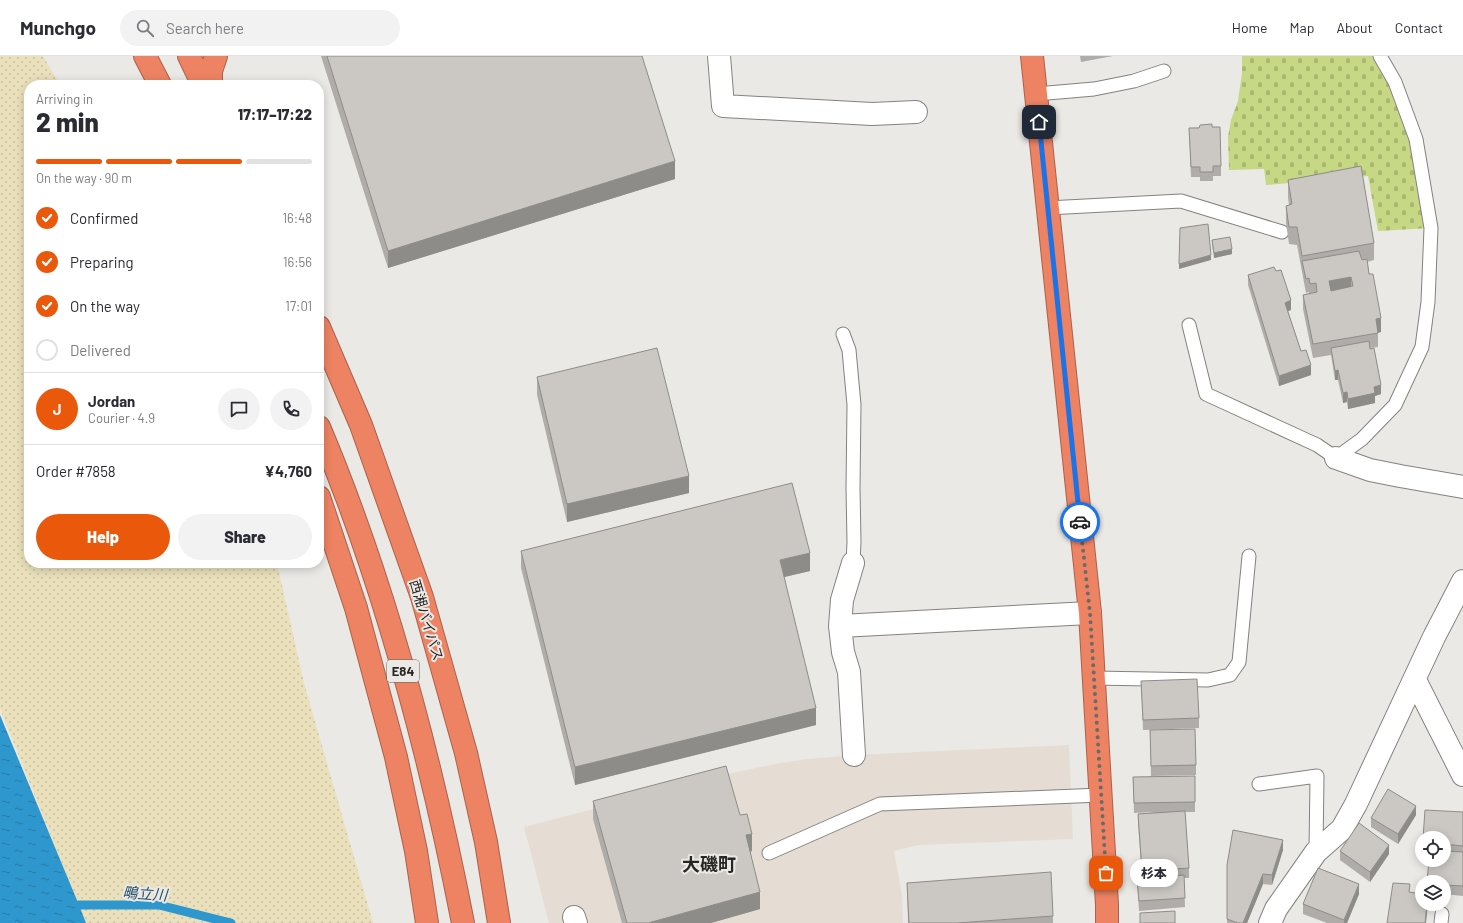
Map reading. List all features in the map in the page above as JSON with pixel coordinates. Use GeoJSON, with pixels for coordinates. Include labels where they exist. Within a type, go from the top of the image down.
{"type":"FeatureCollection","features":[{"type":"Feature","properties":{"kind":"highway"},"geometry":{"type":"LineString","coordinates":[[145,56],[157,80]]}},
{"type":"Feature","properties":{"kind":"highway"},"geometry":{"type":"LineString","coordinates":[[189,56],[201,80]]}},
{"type":"Feature","properties":{"kind":"highway"},"geometry":{"type":"LineString","coordinates":[[211,80],[211,71],[216,56]]}},
{"type":"Feature","properties":{"kind":"highway"},"geometry":{"type":"LineString","coordinates":[[1032,56],[1090,613],[1108,905],[1107,923]]}},
{"type":"Feature","properties":{"kind":"highway","name":"西湘バイパス"},"geometry":{"type":"LineString","coordinates":[[324,339],[361,425],[422,597],[466,754],[486,842],[499,923]]}},
{"type":"Feature","properties":{"kind":"highway","name":"E84"},"geometry":{"type":"LineString","coordinates":[[324,440],[363,544],[407,685],[427,761],[463,923]]}},
{"type":"Feature","properties":{"kind":"highway"},"geometry":{"type":"LineString","coordinates":[[324,512],[356,608],[396,757],[416,851],[427,923]]}},
{"type":"Feature","properties":{"kind":"street"},"geometry":{"type":"LineString","coordinates":[[719,56],[723,106],[872,114],[916,112]]}},
{"type":"Feature","properties":{"kind":"street"},"geometry":{"type":"LineString","coordinates":[[1336,458],[1378,471],[1463,487]]}},
{"type":"Feature","properties":{"kind":"street"},"geometry":{"type":"LineString","coordinates":[[854,563],[842,600],[840,626],[843,652],[849,672],[854,755]]}},
{"type":"Feature","properties":{"kind":"street"},"geometry":{"type":"LineString","coordinates":[[1270,923],[1276,909],[1316,852],[1342,829],[1356,804],[1434,637],[1463,581]]}},
{"type":"Feature","properties":{"kind":"street"},"geometry":{"type":"LineString","coordinates":[[840,626],[1090,613]]}},
{"type":"Feature","properties":{"kind":"street"},"geometry":{"type":"LineString","coordinates":[[1415,680],[1463,775]]}},
{"type":"Feature","properties":{"kind":"lane"},"geometry":{"type":"LineString","coordinates":[[1189,325],[1206,394],[1317,445],[1336,458],[1362,439],[1395,405],[1422,347],[1428,302],[1431,228],[1416,139],[1395,82],[1380,56]]}},
{"type":"Feature","properties":{"kind":"lane"},"geometry":{"type":"LineString","coordinates":[[1036,94],[1094,89],[1134,81],[1164,71]]}},
{"type":"Feature","properties":{"kind":"lane"},"geometry":{"type":"LineString","coordinates":[[1047,208],[1181,201],[1282,232]]}},
{"type":"Feature","properties":{"kind":"lane"},"geometry":{"type":"LineString","coordinates":[[843,334],[849,350],[854,405],[852,488],[854,563]]}},
{"type":"Feature","properties":{"kind":"lane"},"geometry":{"type":"LineString","coordinates":[[1093,678],[1208,680],[1230,675],[1239,662],[1249,556]]}},
{"type":"Feature","properties":{"kind":"lane"},"geometry":{"type":"LineString","coordinates":[[1259,784],[1317,776],[1316,852]]}},
{"type":"Feature","properties":{"kind":"lane"},"geometry":{"type":"LineString","coordinates":[[769,853],[880,804],[1101,795]]}},
{"type":"Feature","properties":{"kind":"shaded area"},"geometry":{"type":"Polygon","coordinates":[[[1069,745],[1073,839],[919,845],[894,851],[902,895],[903,923],[549,923],[524,827],[727,774],[780,763],[854,755],[1069,745]]]}},
{"type":"Feature","properties":{"kind":"sand"},"geometry":{"type":"Polygon","coordinates":[[[0,56],[43,56],[57,80],[24,80],[24,568],[278,568],[304,683],[373,923],[86,923],[0,709],[0,56]]]}},
{"type":"Feature","properties":{"kind":"green space"},"geometry":{"type":"Polygon","coordinates":[[[1242,56],[1380,56],[1416,139],[1431,228],[1378,231],[1368,176],[1266,185],[1264,169],[1229,170],[1228,137],[1231,120],[1238,101],[1242,73],[1242,56]]]}},
{"type":"Feature","properties":{"kind":"water"},"geometry":{"type":"Polygon","coordinates":[[[0,715],[79,905],[86,923],[0,923],[0,715]]]}},
{"type":"Feature","properties":{"kind":"building"},"geometry":{"type":"Polygon","coordinates":[[[327,56],[642,56],[675,161],[388,251],[327,56]]]}},
{"type":"Feature","properties":{"kind":"building"},"geometry":{"type":"Polygon","coordinates":[[[1212,124],[1212,127],[1220,127],[1221,166],[1213,166],[1213,172],[1200,172],[1200,167],[1191,167],[1189,128],[1199,128],[1200,125],[1212,124]]]}},
{"type":"Feature","properties":{"kind":"building"},"geometry":{"type":"Polygon","coordinates":[[[1361,166],[1374,243],[1302,256],[1297,227],[1289,227],[1286,206],[1292,204],[1288,180],[1361,166]]]}},
{"type":"Feature","properties":{"kind":"building"},"geometry":{"type":"Polygon","coordinates":[[[1208,224],[1211,255],[1179,264],[1180,228],[1208,224]]]}},
{"type":"Feature","properties":{"kind":"building"},"geometry":{"type":"Polygon","coordinates":[[[1230,237],[1232,249],[1214,253],[1212,240],[1230,237]]]}},
{"type":"Feature","properties":{"kind":"building"},"geometry":{"type":"Polygon","coordinates":[[[1359,251],[1362,260],[1367,259],[1369,274],[1373,274],[1381,318],[1376,319],[1378,333],[1313,344],[1303,295],[1317,292],[1316,283],[1310,284],[1309,278],[1306,279],[1302,261],[1359,251]],[[1351,277],[1329,281],[1331,291],[1353,286],[1351,277]]]}},
{"type":"Feature","properties":{"kind":"building"},"geometry":{"type":"Polygon","coordinates":[[[1274,267],[1276,271],[1281,270],[1291,300],[1285,303],[1301,351],[1306,350],[1311,365],[1279,376],[1248,275],[1274,267]]]}},
{"type":"Feature","properties":{"kind":"building"},"geometry":{"type":"Polygon","coordinates":[[[1369,341],[1370,349],[1374,348],[1381,385],[1374,387],[1375,393],[1348,399],[1347,392],[1343,393],[1338,370],[1335,371],[1331,348],[1369,341]]]}},
{"type":"Feature","properties":{"kind":"building"},"geometry":{"type":"Polygon","coordinates":[[[657,348],[689,476],[567,504],[537,377],[657,348]]]}},
{"type":"Feature","properties":{"kind":"building"},"geometry":{"type":"Polygon","coordinates":[[[792,483],[810,553],[780,560],[816,708],[575,767],[521,551],[792,483]]]}},
{"type":"Feature","properties":{"kind":"building"},"geometry":{"type":"Polygon","coordinates":[[[1197,679],[1199,718],[1143,720],[1141,681],[1197,679]]]}},
{"type":"Feature","properties":{"kind":"building"},"geometry":{"type":"Polygon","coordinates":[[[1195,729],[1196,765],[1151,766],[1150,730],[1195,729]]]}},
{"type":"Feature","properties":{"kind":"building"},"geometry":{"type":"Polygon","coordinates":[[[726,766],[740,815],[747,814],[752,834],[746,835],[760,892],[648,923],[627,923],[593,801],[726,766]]]}},
{"type":"Feature","properties":{"kind":"building"},"geometry":{"type":"Polygon","coordinates":[[[1195,776],[1195,802],[1134,803],[1133,777],[1195,776]]]}},
{"type":"Feature","properties":{"kind":"building"},"geometry":{"type":"Polygon","coordinates":[[[1388,789],[1416,806],[1398,834],[1371,818],[1388,789]]]}},
{"type":"Feature","properties":{"kind":"building"},"geometry":{"type":"Polygon","coordinates":[[[1425,810],[1463,812],[1463,846],[1451,845],[1451,831],[1424,831],[1425,810]]]}},
{"type":"Feature","properties":{"kind":"building"},"geometry":{"type":"Polygon","coordinates":[[[1185,811],[1189,868],[1142,871],[1138,814],[1185,811]]]}},
{"type":"Feature","properties":{"kind":"building"},"geometry":{"type":"Polygon","coordinates":[[[1359,823],[1389,845],[1370,872],[1340,851],[1359,823]]]}},
{"type":"Feature","properties":{"kind":"building"},"geometry":{"type":"Polygon","coordinates":[[[1233,830],[1283,840],[1272,875],[1263,874],[1243,923],[1238,923],[1227,919],[1227,865],[1233,830]]]}},
{"type":"Feature","properties":{"kind":"building"},"geometry":{"type":"Polygon","coordinates":[[[1451,851],[1463,852],[1463,886],[1451,885],[1451,875],[1428,875],[1428,867],[1451,867],[1451,851]]]}},
{"type":"Feature","properties":{"kind":"building"},"geometry":{"type":"Polygon","coordinates":[[[1318,868],[1359,884],[1344,920],[1303,904],[1318,868]]]}},
{"type":"Feature","properties":{"kind":"building"},"geometry":{"type":"Polygon","coordinates":[[[1051,872],[1053,916],[957,923],[909,923],[907,883],[1051,872]]]}},
{"type":"Feature","properties":{"kind":"building"},"geometry":{"type":"Polygon","coordinates":[[[1184,875],[1185,898],[1139,901],[1137,879],[1184,875]]]}},
{"type":"Feature","properties":{"kind":"building"},"geometry":{"type":"Polygon","coordinates":[[[1393,883],[1410,884],[1409,892],[1415,893],[1415,911],[1426,911],[1425,923],[1387,923],[1393,883]]]}},
{"type":"Feature","properties":{"kind":"building"},"geometry":{"type":"Polygon","coordinates":[[[1175,911],[1175,923],[1140,923],[1140,913],[1175,911]]]}},
{"type":"Feature","properties":{"kind":"waterway","name":"鴫立川"},"geometry":{"type":"LineString","coordinates":[[79,905],[159,905],[231,923]]}},
{"type":"Feature","properties":{"kind":"way so far"},"geometry":{"type":"LineString","coordinates":[[1080,522],[1090,613],[1106,873]]}},
{"type":"Feature","properties":{"kind":"place","name":"杉本"},"geometry":{"type":"Point","coordinates":[1106,873]}},
{"type":"Feature","properties":{"kind":"district","name":"大磯町"},"geometry":{"type":"Point","coordinates":[709,864]}},
{"type":"Feature","properties":{"kind":"route"},"geometry":{"type":"LineString","coordinates":[[1039,122],[1080,522]]}}]}
